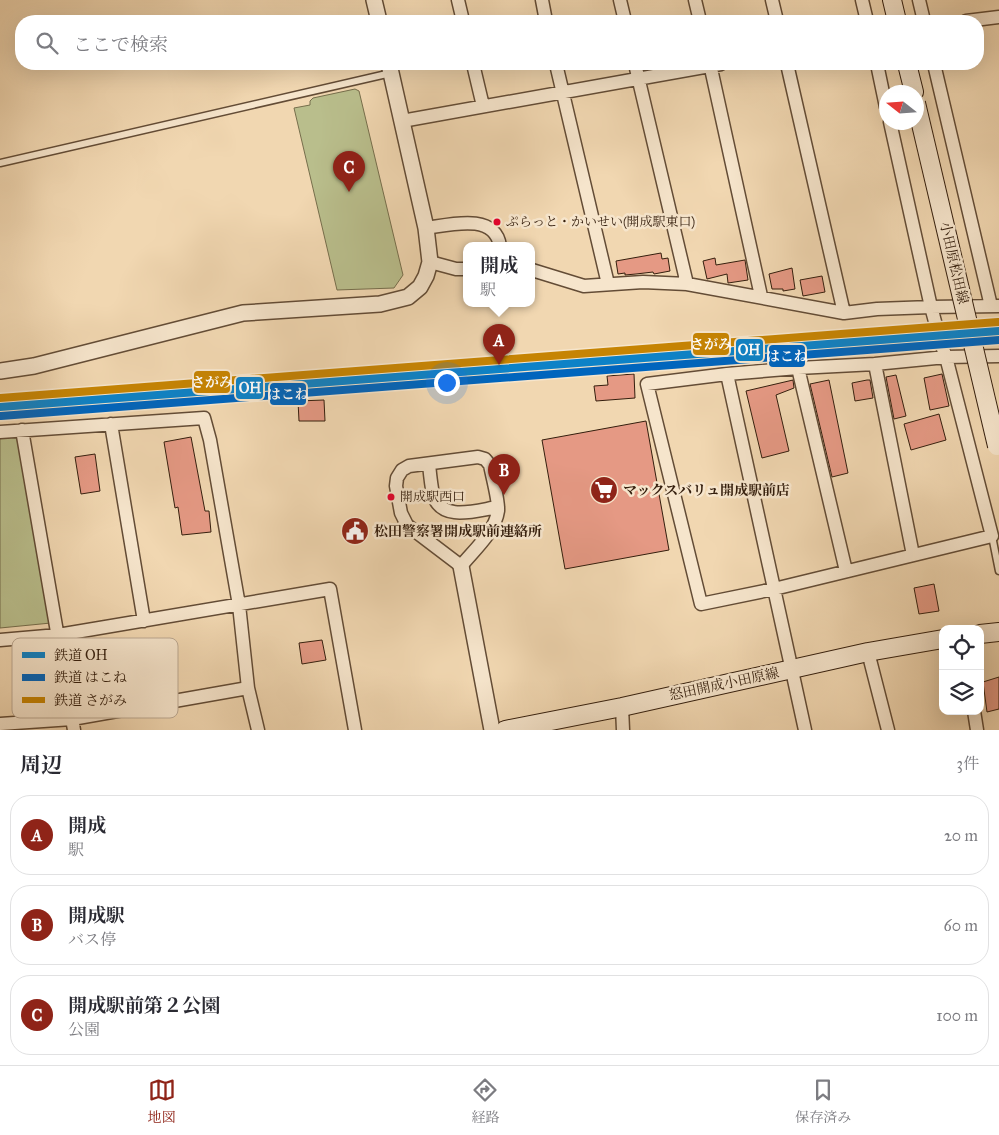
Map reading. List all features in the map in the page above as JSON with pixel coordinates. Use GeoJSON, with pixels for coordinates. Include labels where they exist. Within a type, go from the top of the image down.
{"type":"FeatureCollection","features":[{"type":"Feature","properties":{"kind":"main road"},"geometry":{"type":"LineString","coordinates":[[892,0],[896,15]]}},
{"type":"Feature","properties":{"kind":"main road"},"geometry":{"type":"LineString","coordinates":[[908,70],[912,85]]}},
{"type":"Feature","properties":{"kind":"main road","name":"小田原松田線"},"geometry":{"type":"LineString","coordinates":[[922,130],[998,449]]}},
{"type":"Feature","properties":{"kind":"main road"},"geometry":{"type":"LineString","coordinates":[[984,634],[999,632]]}},
{"type":"Feature","properties":{"kind":"main road","name":"怒田開成小田原線"},"geometry":{"type":"LineString","coordinates":[[506,730],[622,707],[868,652],[939,641]]}},
{"type":"Feature","properties":{"kind":"street"},"geometry":{"type":"LineString","coordinates":[[374,0],[378,15]]}},
{"type":"Feature","properties":{"kind":"street"},"geometry":{"type":"LineString","coordinates":[[458,0],[462,15]]}},
{"type":"Feature","properties":{"kind":"street"},"geometry":{"type":"LineString","coordinates":[[542,0],[545,15]]}},
{"type":"Feature","properties":{"kind":"street"},"geometry":{"type":"LineString","coordinates":[[620,0],[624,15]]}},
{"type":"Feature","properties":{"kind":"street"},"geometry":{"type":"LineString","coordinates":[[695,0],[699,15]]}},
{"type":"Feature","properties":{"kind":"street"},"geometry":{"type":"LineString","coordinates":[[772,0],[776,15]]}},
{"type":"Feature","properties":{"kind":"street"},"geometry":{"type":"LineString","coordinates":[[862,0],[866,15]]}},
{"type":"Feature","properties":{"kind":"street"},"geometry":{"type":"LineString","coordinates":[[919,0],[923,15]]}},
{"type":"Feature","properties":{"kind":"street"},"geometry":{"type":"LineString","coordinates":[[984,19],[999,17]]}},
{"type":"Feature","properties":{"kind":"street"},"geometry":{"type":"LineString","coordinates":[[0,371],[34,366],[243,312],[380,304],[408,297],[420,287],[430,262],[426,228],[390,70]]}},
{"type":"Feature","properties":{"kind":"street"},"geometry":{"type":"LineString","coordinates":[[474,70],[483,106]]}},
{"type":"Feature","properties":{"kind":"street"},"geometry":{"type":"LineString","coordinates":[[558,70],[608,284]]}},
{"type":"Feature","properties":{"kind":"street"},"geometry":{"type":"LineString","coordinates":[[637,70],[687,284]]}},
{"type":"Feature","properties":{"kind":"street"},"geometry":{"type":"LineString","coordinates":[[402,121],[683,70]]}},
{"type":"Feature","properties":{"kind":"street"},"geometry":{"type":"LineString","coordinates":[[714,70],[761,296]]}},
{"type":"Feature","properties":{"kind":"street"},"geometry":{"type":"LineString","coordinates":[[788,70],[844,313]]}},
{"type":"Feature","properties":{"kind":"street"},"geometry":{"type":"LineString","coordinates":[[878,70],[881,85]]}},
{"type":"Feature","properties":{"kind":"street"},"geometry":{"type":"LineString","coordinates":[[535,271],[584,286],[643,282],[687,284],[761,296],[844,313],[877,309],[995,306],[936,70]]}},
{"type":"Feature","properties":{"kind":"street"},"geometry":{"type":"LineString","coordinates":[[892,130],[938,336],[946,357],[992,536],[774,589],[701,604],[647,384],[727,374],[798,368],[875,364],[946,357],[999,356]]}},
{"type":"Feature","properties":{"kind":"street"},"geometry":{"type":"LineString","coordinates":[[426,228],[473,222],[490,228],[499,242]]}},
{"type":"Feature","properties":{"kind":"street"},"geometry":{"type":"LineString","coordinates":[[430,262],[463,269]]}},
{"type":"Feature","properties":{"kind":"street"},"geometry":{"type":"LineString","coordinates":[[875,364],[913,554]]}},
{"type":"Feature","properties":{"kind":"street"},"geometry":{"type":"LineString","coordinates":[[798,368],[846,571]]}},
{"type":"Feature","properties":{"kind":"street"},"geometry":{"type":"LineString","coordinates":[[727,374],[805,730]]}},
{"type":"Feature","properties":{"kind":"street"},"geometry":{"type":"LineString","coordinates":[[0,432],[204,418],[210,440],[239,605],[248,688],[258,730]]}},
{"type":"Feature","properties":{"kind":"street"},"geometry":{"type":"LineString","coordinates":[[111,424],[144,621]]}},
{"type":"Feature","properties":{"kind":"street"},"geometry":{"type":"LineString","coordinates":[[22,430],[59,638]]}},
{"type":"Feature","properties":{"kind":"street"},"geometry":{"type":"LineString","coordinates":[[461,566],[491,529],[498,510],[490,465],[485,459],[478,457],[409,466],[402,470],[396,486],[401,513],[407,525],[461,566],[492,730]]}},
{"type":"Feature","properties":{"kind":"street"},"geometry":{"type":"LineString","coordinates":[[429,464],[434,496],[442,509],[456,514],[498,507]]}},
{"type":"Feature","properties":{"kind":"street"},"geometry":{"type":"LineString","coordinates":[[23,638],[58,635],[330,590],[355,730]]}},
{"type":"Feature","properties":{"kind":"street"},"geometry":{"type":"LineString","coordinates":[[868,652],[888,730]]}},
{"type":"Feature","properties":{"kind":"street"},"geometry":{"type":"LineString","coordinates":[[178,702],[248,688]]}},
{"type":"Feature","properties":{"kind":"street"},"geometry":{"type":"LineString","coordinates":[[622,707],[623,730]]}},
{"type":"Feature","properties":{"kind":"street"},"geometry":{"type":"LineString","coordinates":[[975,715],[977,730]]}},
{"type":"Feature","properties":{"kind":"street"},"geometry":{"type":"LineString","coordinates":[[0,724],[73,724],[102,718]]}},
{"type":"Feature","properties":{"kind":"lane"},"geometry":{"type":"LineString","coordinates":[[0,163],[386,70]]}},
{"type":"Feature","properties":{"kind":"lane"},"geometry":{"type":"LineString","coordinates":[[992,536],[999,570]]}},
{"type":"Feature","properties":{"kind":"green space"},"geometry":{"type":"Polygon","coordinates":[[[355,89],[359,91],[403,275],[394,288],[337,290],[294,108],[310,105],[310,101],[313,98],[355,89]]]}},
{"type":"Feature","properties":{"kind":"green space"},"geometry":{"type":"Polygon","coordinates":[[[16,434],[51,623],[0,628],[0,435],[16,434]]]}},
{"type":"Feature","properties":{"kind":"building"},"geometry":{"type":"Polygon","coordinates":[[[661,253],[662,259],[668,258],[670,271],[654,274],[653,272],[618,274],[616,261],[661,253]]]}},
{"type":"Feature","properties":{"kind":"building"},"geometry":{"type":"Polygon","coordinates":[[[715,258],[716,265],[745,260],[748,280],[728,283],[727,274],[707,279],[703,261],[715,258]]]}},
{"type":"Feature","properties":{"kind":"building"},"geometry":{"type":"Polygon","coordinates":[[[792,268],[795,289],[783,291],[783,289],[772,289],[769,274],[792,268]]]}},
{"type":"Feature","properties":{"kind":"building"},"geometry":{"type":"Polygon","coordinates":[[[822,276],[825,292],[803,296],[800,280],[822,276]]]}},
{"type":"Feature","properties":{"kind":"building"},"geometry":{"type":"Polygon","coordinates":[[[634,374],[635,398],[596,401],[594,386],[608,385],[607,376],[634,374]]]}},
{"type":"Feature","properties":{"kind":"building"},"geometry":{"type":"Polygon","coordinates":[[[942,374],[949,406],[930,410],[924,378],[942,374]]]}},
{"type":"Feature","properties":{"kind":"building"},"geometry":{"type":"Polygon","coordinates":[[[896,375],[906,416],[894,419],[886,377],[896,375]]]}},
{"type":"Feature","properties":{"kind":"building"},"geometry":{"type":"Polygon","coordinates":[[[793,380],[794,388],[776,395],[789,451],[762,458],[746,391],[793,380]]]}},
{"type":"Feature","properties":{"kind":"building"},"geometry":{"type":"Polygon","coordinates":[[[829,380],[848,473],[832,477],[810,384],[829,380]]]}},
{"type":"Feature","properties":{"kind":"building"},"geometry":{"type":"Polygon","coordinates":[[[870,380],[873,398],[855,401],[852,383],[870,380]]]}},
{"type":"Feature","properties":{"kind":"building"},"geometry":{"type":"Polygon","coordinates":[[[324,400],[325,421],[299,421],[298,401],[324,400]]]}},
{"type":"Feature","properties":{"kind":"building"},"geometry":{"type":"Polygon","coordinates":[[[939,414],[946,440],[911,450],[904,424],[939,414]]]}},
{"type":"Feature","properties":{"kind":"building"},"geometry":{"type":"Polygon","coordinates":[[[646,421],[669,550],[565,569],[542,440],[646,421]]]}},
{"type":"Feature","properties":{"kind":"building"},"geometry":{"type":"Polygon","coordinates":[[[191,437],[205,511],[209,511],[211,532],[182,535],[178,507],[175,508],[164,442],[191,437]]]}},
{"type":"Feature","properties":{"kind":"building"},"geometry":{"type":"Polygon","coordinates":[[[95,454],[100,491],[81,494],[75,457],[95,454]]]}},
{"type":"Feature","properties":{"kind":"building"},"geometry":{"type":"Polygon","coordinates":[[[934,584],[939,611],[919,614],[914,588],[934,584]]]}},
{"type":"Feature","properties":{"kind":"building"},"geometry":{"type":"Polygon","coordinates":[[[322,640],[326,660],[302,664],[299,643],[322,640]]]}},
{"type":"Feature","properties":{"kind":"building"},"geometry":{"type":"Polygon","coordinates":[[[999,677],[999,709],[987,712],[984,682],[999,677]]]}},
{"type":"Feature","properties":{"kind":"rail line","name":"さがみ"},"geometry":{"type":"LineString","coordinates":[[0,398],[998,322]]}},
{"type":"Feature","properties":{"kind":"rail line","name":"OH"},"geometry":{"type":"LineString","coordinates":[[0,407],[999,331]]}},
{"type":"Feature","properties":{"kind":"rail line","name":"はこね"},"geometry":{"type":"LineString","coordinates":[[1,416],[999,340]]}},
{"type":"Feature","properties":{"kind":"place","name":"開成駅前第２公園"},"geometry":{"type":"Point","coordinates":[349,192]}},
{"type":"Feature","properties":{"kind":"place","name":"ぷらっと・かいせい(開成駅東口)"},"geometry":{"type":"Point","coordinates":[497,222]}},
{"type":"Feature","properties":{"kind":"place","name":"開成"},"geometry":{"type":"Point","coordinates":[499,365]}},
{"type":"Feature","properties":{"kind":"place","name":"マックスバリュ開成駅前店"},"geometry":{"type":"Point","coordinates":[604,490]}},
{"type":"Feature","properties":{"kind":"place","name":"開成駅"},"geometry":{"type":"Point","coordinates":[504,495]}},
{"type":"Feature","properties":{"kind":"place","name":"開成駅西口"},"geometry":{"type":"Point","coordinates":[391,497]}},
{"type":"Feature","properties":{"kind":"place","name":"松田警察署開成駅前連絡所"},"geometry":{"type":"Point","coordinates":[355,531]}}]}
